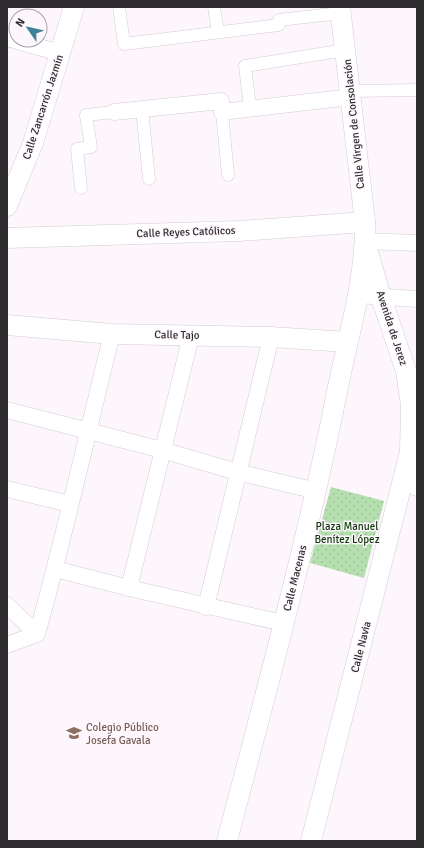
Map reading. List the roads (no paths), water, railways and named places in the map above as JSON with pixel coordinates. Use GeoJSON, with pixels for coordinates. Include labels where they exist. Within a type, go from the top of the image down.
{"type":"FeatureCollection","features":[{"type":"Feature","properties":{"kind":"street","name":"Calle Zancarrón Jazmín"},"geometry":{"type":"LineString","coordinates":[[7,206],[33,143],[74,7]]}},
{"type":"Feature","properties":{"kind":"street"},"geometry":{"type":"LineString","coordinates":[[119,7],[124,44],[279,25],[279,20],[340,10]]}},
{"type":"Feature","properties":{"kind":"street"},"geometry":{"type":"LineString","coordinates":[[214,7],[218,32]]}},
{"type":"Feature","properties":{"kind":"street","name":"Calle Virgen de Consolación"},"geometry":{"type":"LineString","coordinates":[[340,10],[351,94],[365,232]]}},
{"type":"Feature","properties":{"kind":"street"},"geometry":{"type":"LineString","coordinates":[[7,38],[60,53]]}},
{"type":"Feature","properties":{"kind":"street"},"geometry":{"type":"LineString","coordinates":[[250,108],[245,66],[346,50]]}},
{"type":"Feature","properties":{"kind":"street"},"geometry":{"type":"LineString","coordinates":[[81,188],[77,149],[91,147],[86,115],[142,109],[221,106],[250,108],[351,94],[417,90]]}},
{"type":"Feature","properties":{"kind":"street"},"geometry":{"type":"LineString","coordinates":[[221,106],[228,175]]}},
{"type":"Feature","properties":{"kind":"street"},"geometry":{"type":"LineString","coordinates":[[142,109],[149,179]]}},
{"type":"Feature","properties":{"kind":"street","name":"Calle Reyes Católicos"},"geometry":{"type":"LineString","coordinates":[[7,238],[239,231],[365,232]]}},
{"type":"Feature","properties":{"kind":"street"},"geometry":{"type":"LineString","coordinates":[[365,232],[417,244]]}},
{"type":"Feature","properties":{"kind":"street","name":"Calle Macenas"},"geometry":{"type":"LineString","coordinates":[[227,841],[317,491],[358,295],[365,232]]}},
{"type":"Feature","properties":{"kind":"street","name":"Avenida de Jerez"},"geometry":{"type":"LineString","coordinates":[[365,232],[381,297],[406,371],[411,406],[410,452],[417,486]]}},
{"type":"Feature","properties":{"kind":"street"},"geometry":{"type":"LineString","coordinates":[[358,295],[417,299]]}},
{"type":"Feature","properties":{"kind":"street","name":"Calle Tajo"},"geometry":{"type":"LineString","coordinates":[[7,325],[112,334],[271,337],[347,342]]}},
{"type":"Feature","properties":{"kind":"street"},"geometry":{"type":"LineString","coordinates":[[37,634],[55,569],[87,431],[112,334]]}},
{"type":"Feature","properties":{"kind":"street"},"geometry":{"type":"LineString","coordinates":[[129,588],[191,336]]}},
{"type":"Feature","properties":{"kind":"street"},"geometry":{"type":"LineString","coordinates":[[206,607],[237,472],[271,337]]}},
{"type":"Feature","properties":{"kind":"street"},"geometry":{"type":"LineString","coordinates":[[411,406],[417,371]]}},
{"type":"Feature","properties":{"kind":"street"},"geometry":{"type":"LineString","coordinates":[[7,410],[162,450],[237,472],[317,491]]}},
{"type":"Feature","properties":{"kind":"street","name":"Calle Navia"},"geometry":{"type":"LineString","coordinates":[[311,841],[410,452]]}},
{"type":"Feature","properties":{"kind":"street"},"geometry":{"type":"LineString","coordinates":[[7,489],[70,504]]}},
{"type":"Feature","properties":{"kind":"street"},"geometry":{"type":"LineString","coordinates":[[55,569],[206,607],[283,623]]}},
{"type":"Feature","properties":{"kind":"street"},"geometry":{"type":"LineString","coordinates":[[7,605],[37,634]]}},
{"type":"Feature","properties":{"kind":"street"},"geometry":{"type":"LineString","coordinates":[[7,645],[37,634]]}},
{"type":"Feature","properties":{"kind":"place","name":"Colegio Público Josefa Gavala"},"geometry":{"type":"Point","coordinates":[74,733]}},
{"type":"Feature","properties":{"kind":"park label","name":"Plaza Manuel Benítez López"},"geometry":{"type":"Point","coordinates":[347,532]}}]}
